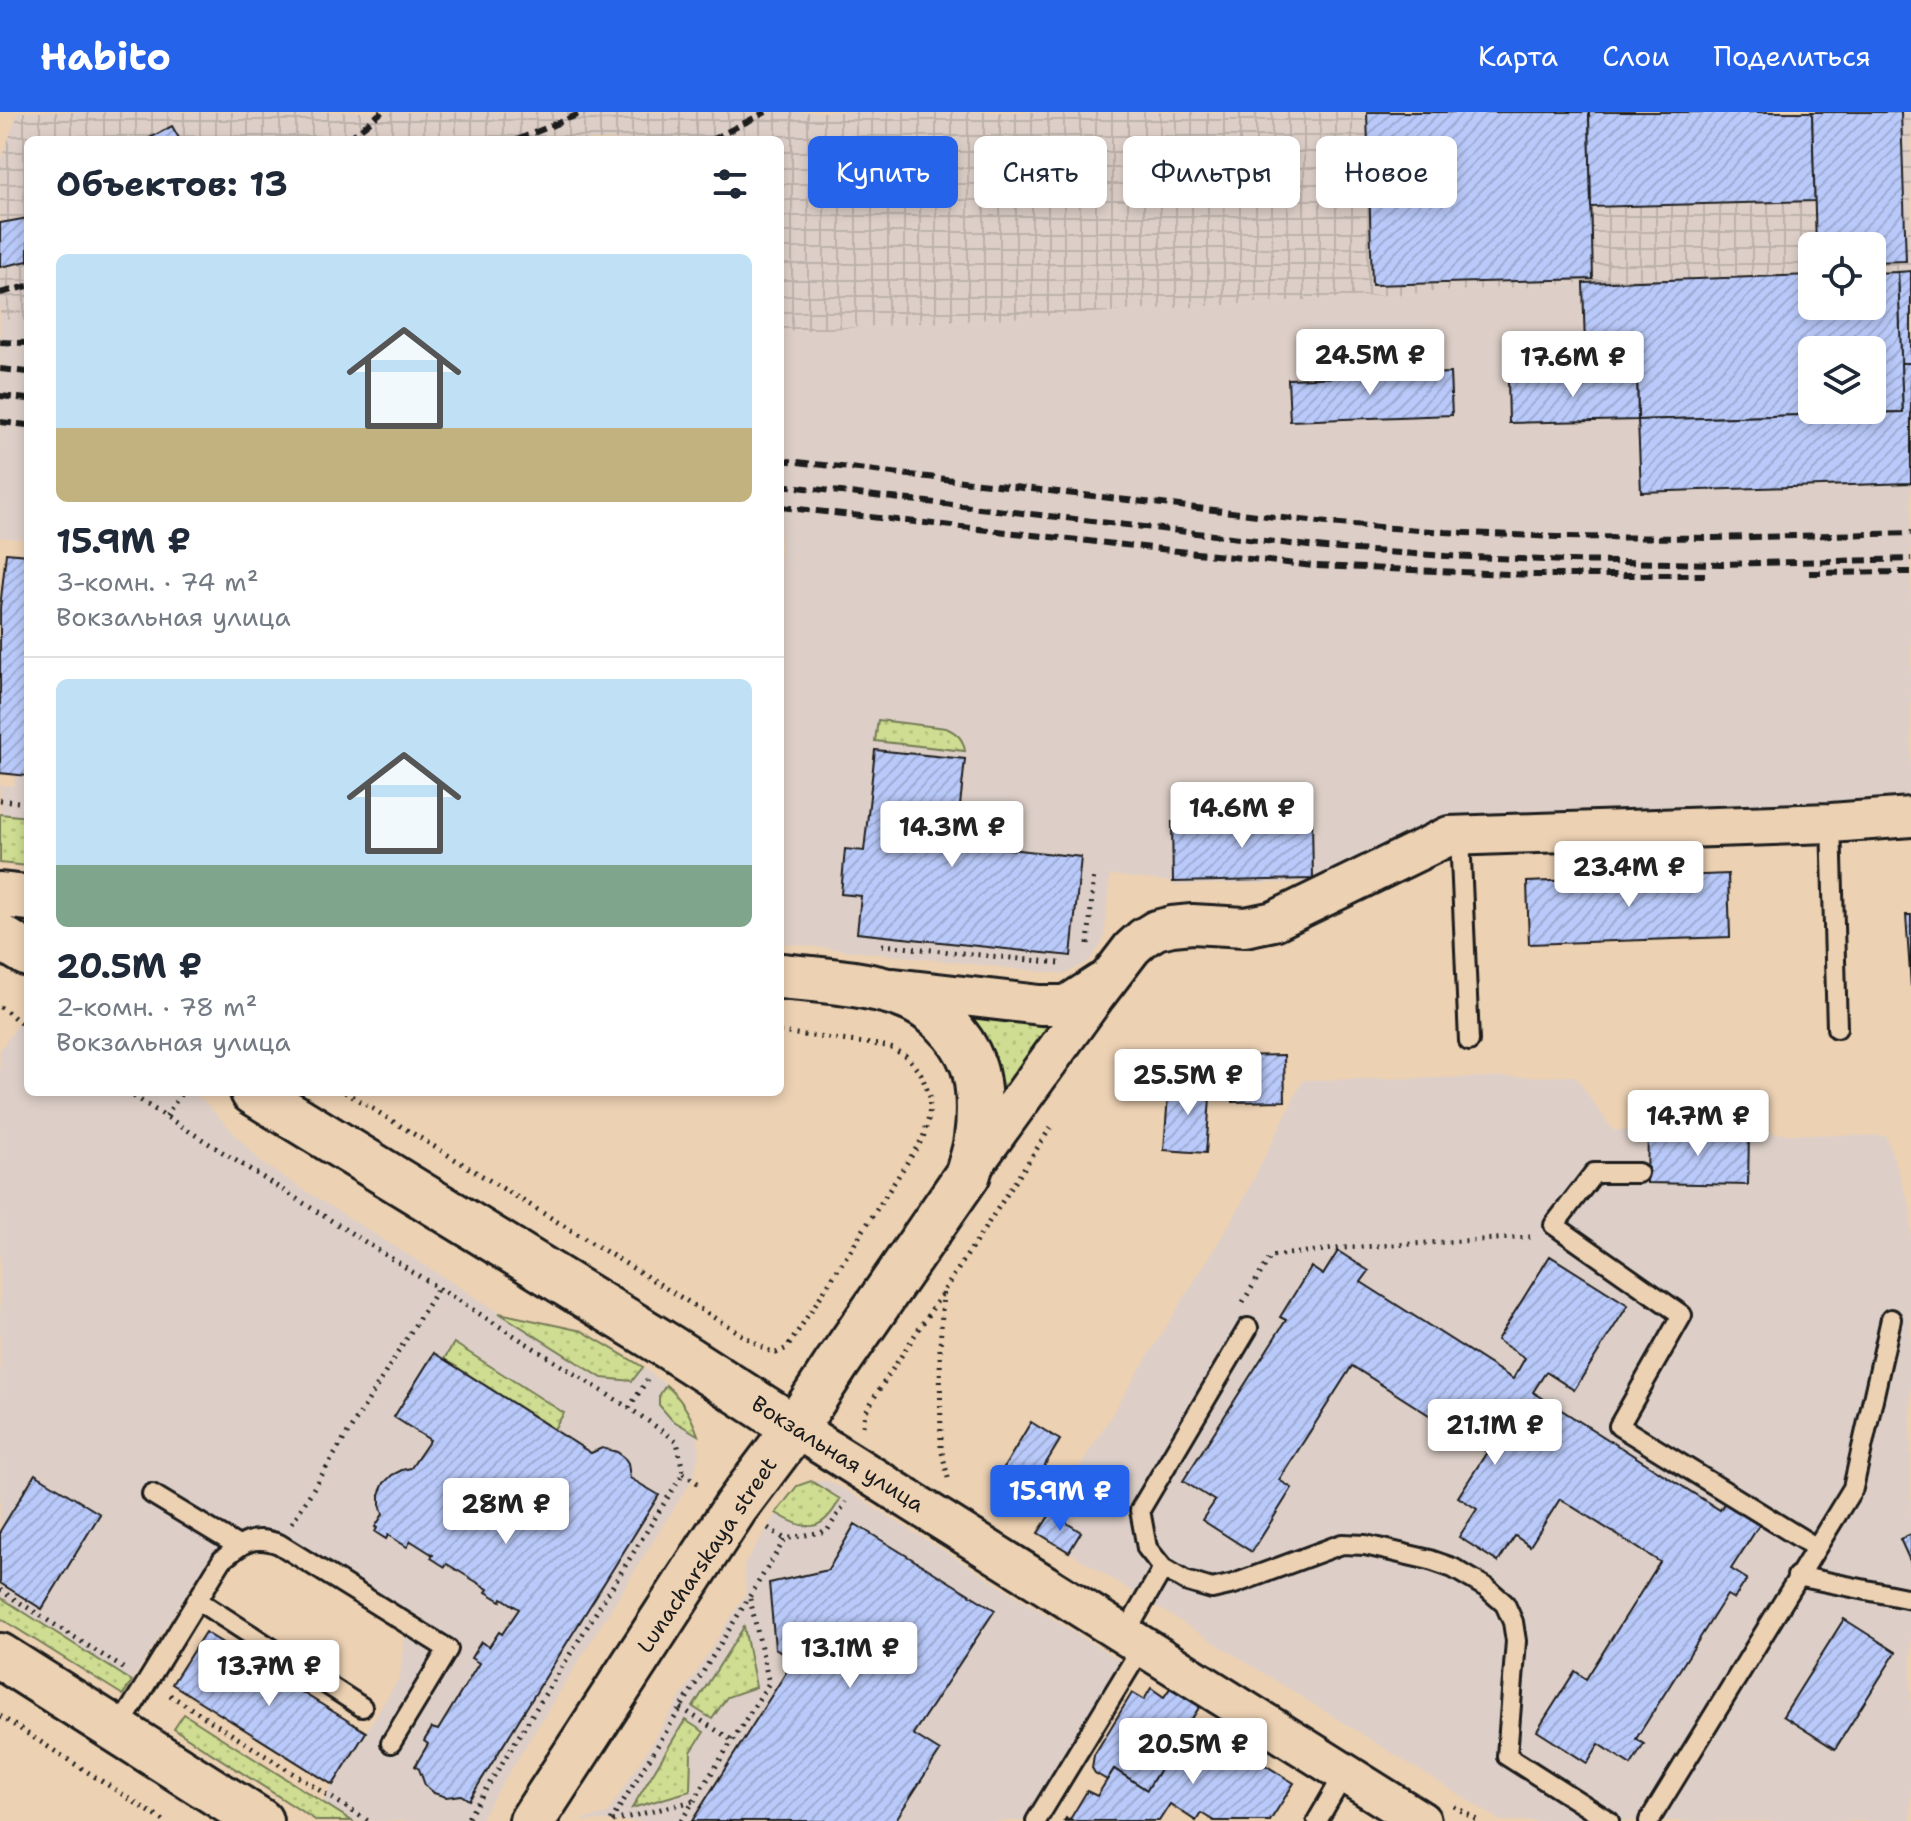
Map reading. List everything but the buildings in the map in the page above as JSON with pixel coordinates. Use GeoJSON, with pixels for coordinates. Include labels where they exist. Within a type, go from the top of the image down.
{"type":"FeatureCollection","features":[{"type":"Feature","properties":{"kind":"street"},"geometry":{"type":"LineString","coordinates":[[784,976],[1040,1005],[1067,1005],[1098,963],[1132,948],[1156,930],[1192,924],[1245,927],[1274,921],[1449,836],[1831,823],[1911,817]]}},
{"type":"Feature","properties":{"kind":"street"},"geometry":{"type":"LineString","coordinates":[[0,895],[24,898]]}},
{"type":"Feature","properties":{"kind":"street"},"geometry":{"type":"LineString","coordinates":[[0,937],[24,952]]}},
{"type":"Feature","properties":{"kind":"street"},"geometry":{"type":"LineString","coordinates":[[968,1174],[1096,995],[1098,963]]}},
{"type":"Feature","properties":{"kind":"street"},"geometry":{"type":"LineString","coordinates":[[841,982],[900,995],[922,1004],[960,1040],[973,1066],[978,1093],[977,1139],[968,1174]]}},
{"type":"Feature","properties":{"kind":"street","name":"Вокзальная улица"},"geometry":{"type":"LineString","coordinates":[[260,1096],[657,1340],[1421,1821]]}},
{"type":"Feature","properties":{"kind":"street","name":"Lunacharskaya street"},"geometry":{"type":"LineString","coordinates":[[532,1821],[735,1508],[795,1428],[968,1174]]}},
{"type":"Feature","properties":{"kind":"street"},"geometry":{"type":"LineString","coordinates":[[0,1656],[260,1821]]}},
{"type":"Feature","properties":{"kind":"lane"},"geometry":{"type":"LineString","coordinates":[[1831,823],[1837,1028]]}},
{"type":"Feature","properties":{"kind":"lane"},"geometry":{"type":"LineString","coordinates":[[1460,836],[1469,1041]]}},
{"type":"Feature","properties":{"kind":"lane"},"geometry":{"type":"LineString","coordinates":[[1638,1173],[1594,1173],[1554,1225],[1682,1315],[1619,1426],[1815,1547]]}},
{"type":"Feature","properties":{"kind":"lane"},"geometry":{"type":"LineString","coordinates":[[1649,1821],[1853,1488],[1891,1319]]}},
{"type":"Feature","properties":{"kind":"lane"},"geometry":{"type":"LineString","coordinates":[[1248,1328],[1140,1510],[1147,1548],[1163,1568],[1185,1581],[1212,1589],[1234,1584],[1342,1544],[1365,1545],[1430,1560],[1453,1568],[1487,1588],[1505,1604],[1513,1622],[1516,1641],[1507,1756],[1609,1821]]}},
{"type":"Feature","properties":{"kind":"lane"},"geometry":{"type":"LineString","coordinates":[[152,1494],[238,1546]]}},
{"type":"Feature","properties":{"kind":"lane"},"geometry":{"type":"LineString","coordinates":[[117,1731],[222,1560],[238,1546],[263,1538],[279,1544],[448,1649],[391,1743]]}},
{"type":"Feature","properties":{"kind":"lane"},"geometry":{"type":"LineString","coordinates":[[1036,1821],[1133,1641],[1163,1568]]}},
{"type":"Feature","properties":{"kind":"lane"},"geometry":{"type":"LineString","coordinates":[[1797,1576],[1911,1599]]}},
{"type":"Feature","properties":{"kind":"lane"},"geometry":{"type":"LineString","coordinates":[[197,1600],[362,1707]]}},
{"type":"Feature","properties":{"kind":"lane"},"geometry":{"type":"LineString","coordinates":[[1317,1821],[1345,1773]]}},
{"type":"Feature","properties":{"kind":"path"},"geometry":{"type":"LineString","coordinates":[[0,800],[24,803]]}},
{"type":"Feature","properties":{"kind":"path"},"geometry":{"type":"LineString","coordinates":[[1094,873],[1088,944],[1098,963]]}},
{"type":"Feature","properties":{"kind":"path"},"geometry":{"type":"LineString","coordinates":[[875,944],[1064,964]]}},
{"type":"Feature","properties":{"kind":"path"},"geometry":{"type":"LineString","coordinates":[[0,1007],[24,1027]]}},
{"type":"Feature","properties":{"kind":"path"},"geometry":{"type":"LineString","coordinates":[[352,1096],[776,1353],[787,1348],[923,1138],[930,1097],[921,1074],[906,1056],[887,1046],[784,1033]]}},
{"type":"Feature","properties":{"kind":"path"},"geometry":{"type":"LineString","coordinates":[[134,1096],[677,1441],[683,1473],[466,1821]]}},
{"type":"Feature","properties":{"kind":"path"},"geometry":{"type":"LineString","coordinates":[[166,1116],[179,1096]]}},
{"type":"Feature","properties":{"kind":"path"},"geometry":{"type":"LineString","coordinates":[[866,1433],[863,1424],[865,1413],[1052,1126]]}},
{"type":"Feature","properties":{"kind":"path"},"geometry":{"type":"LineString","coordinates":[[1241,1306],[1271,1256],[1343,1248],[1567,1234]]}},
{"type":"Feature","properties":{"kind":"path"},"geometry":{"type":"LineString","coordinates":[[279,1544],[438,1288]]}},
{"type":"Feature","properties":{"kind":"path"},"geometry":{"type":"LineString","coordinates":[[943,1292],[941,1448],[950,1483]]}},
{"type":"Feature","properties":{"kind":"path"},"geometry":{"type":"LineString","coordinates":[[612,1821],[785,1539],[827,1531],[848,1498],[857,1503]]}},
{"type":"Feature","properties":{"kind":"path"},"geometry":{"type":"LineString","coordinates":[[0,1590],[368,1821]]}},
{"type":"Feature","properties":{"kind":"path"},"geometry":{"type":"LineString","coordinates":[[681,1821],[769,1683],[750,1599]]}},
{"type":"Feature","properties":{"kind":"path"},"geometry":{"type":"LineString","coordinates":[[681,1708],[732,1740]]}},
{"type":"Feature","properties":{"kind":"path"},"geometry":{"type":"LineString","coordinates":[[0,1716],[164,1821]]}},
{"type":"Feature","properties":{"kind":"path"},"geometry":{"type":"LineString","coordinates":[[612,1821],[694,1801]]}},
{"type":"Feature","properties":{"kind":"shaded area"},"geometry":{"type":"Polygon","coordinates":[[[18,112],[671,136],[24,136],[24,540],[0,537],[0,162],[18,112]]]}},
{"type":"Feature","properties":{"kind":"shaded area"},"geometry":{"type":"Polygon","coordinates":[[[19,112],[1911,112],[1911,271],[1886,272],[1886,232],[1798,232],[1798,275],[1583,283],[784,332],[784,136],[24,136],[24,321],[0,319],[0,162],[19,112]]]}},
{"type":"Feature","properties":{"kind":"shaded area"},"geometry":{"type":"Polygon","coordinates":[[[1911,271],[1911,801],[1455,816],[1434,820],[1314,882],[1173,885],[1173,882],[1110,875],[1104,939],[1088,962],[1067,973],[784,943],[784,332],[1583,283],[1798,275],[1798,320],[1886,320],[1886,272],[1911,271]],[[879,720],[876,741],[946,728],[879,720]],[[875,750],[864,851],[845,849],[841,893],[861,896],[857,932],[1071,955],[1081,857],[956,843],[875,750]]]}},
{"type":"Feature","properties":{"kind":"shaded area"},"geometry":{"type":"Polygon","coordinates":[[[24,697],[24,817],[0,814],[0,785],[14,786],[24,697]]]}},
{"type":"Feature","properties":{"kind":"shaded area"},"geometry":{"type":"Polygon","coordinates":[[[24,1019],[24,1096],[196,1096],[204,1101],[263,1164],[499,1312],[582,1331],[643,1367],[666,1385],[692,1417],[699,1452],[694,1476],[479,1821],[317,1821],[312,1818],[400,1677],[405,1635],[247,1538],[231,1538],[211,1555],[123,1695],[0,1618],[0,1050],[24,1019]]]}},
{"type":"Feature","properties":{"kind":"shaded area"},"geometry":{"type":"Polygon","coordinates":[[[1575,1076],[1613,1130],[1886,1136],[1911,1208],[1911,1821],[1501,1821],[1069,1552],[1081,1532],[1051,1513],[1237,1212],[1303,1080],[1575,1076]]]}},
{"type":"Feature","properties":{"kind":"shaded area"},"geometry":{"type":"Polygon","coordinates":[[[811,1481],[828,1481],[846,1490],[1129,1666],[1036,1821],[582,1821],[607,1814],[746,1593],[744,1565],[780,1507],[797,1486],[811,1481]]]}},
{"type":"Feature","properties":{"kind":"green space"},"geometry":{"type":"Polygon","coordinates":[[[878,720],[946,728],[959,736],[965,751],[875,741],[878,720]]]}},
{"type":"Feature","properties":{"kind":"green space"},"geometry":{"type":"Polygon","coordinates":[[[0,814],[24,817],[24,866],[0,863],[0,814]]]}},
{"type":"Feature","properties":{"kind":"green space"},"geometry":{"type":"Polygon","coordinates":[[[954,1016],[1058,1027],[1005,1106],[996,1070],[954,1016]]]}},
{"type":"Feature","properties":{"kind":"green space"},"geometry":{"type":"Polygon","coordinates":[[[499,1313],[582,1331],[643,1367],[632,1381],[602,1378],[499,1313]]]}},
{"type":"Feature","properties":{"kind":"green space"},"geometry":{"type":"Polygon","coordinates":[[[454,1343],[564,1413],[554,1429],[444,1359],[454,1343]]]}},
{"type":"Feature","properties":{"kind":"green space"},"geometry":{"type":"Polygon","coordinates":[[[666,1385],[685,1408],[698,1435],[672,1420],[659,1405],[659,1396],[666,1385]]]}},
{"type":"Feature","properties":{"kind":"green space"},"geometry":{"type":"Polygon","coordinates":[[[811,1481],[840,1499],[827,1518],[813,1526],[805,1526],[776,1513],[797,1486],[811,1481]]]}},
{"type":"Feature","properties":{"kind":"green space"},"geometry":{"type":"Polygon","coordinates":[[[0,1597],[132,1681],[123,1695],[0,1618],[0,1597]]]}},
{"type":"Feature","properties":{"kind":"green space"},"geometry":{"type":"Polygon","coordinates":[[[744,1627],[756,1687],[727,1697],[712,1719],[693,1707],[744,1627]]]}},
{"type":"Feature","properties":{"kind":"green space"},"geometry":{"type":"Polygon","coordinates":[[[184,1714],[352,1821],[317,1821],[312,1818],[174,1729],[184,1714]]]}},
{"type":"Feature","properties":{"kind":"green space"},"geometry":{"type":"Polygon","coordinates":[[[685,1720],[704,1732],[691,1752],[690,1791],[632,1808],[685,1720]]]}},
{"type":"Feature","properties":{"kind":"railway"},"geometry":{"type":"LineString","coordinates":[[352,136],[382,112]]}},
{"type":"Feature","properties":{"kind":"railway"},"geometry":{"type":"LineString","coordinates":[[527,136],[584,112]]}},
{"type":"Feature","properties":{"kind":"railway"},"geometry":{"type":"LineString","coordinates":[[719,136],[766,112]]}},
{"type":"Feature","properties":{"kind":"railway"},"geometry":{"type":"LineString","coordinates":[[0,293],[24,287]]}},
{"type":"Feature","properties":{"kind":"railway"},"geometry":{"type":"LineString","coordinates":[[0,342],[24,343]]}},
{"type":"Feature","properties":{"kind":"railway"},"geometry":{"type":"LineString","coordinates":[[0,369],[24,372]]}},
{"type":"Feature","properties":{"kind":"railway"},"geometry":{"type":"LineString","coordinates":[[0,396],[24,399]]}},
{"type":"Feature","properties":{"kind":"railway"},"geometry":{"type":"LineString","coordinates":[[0,422],[24,425]]}},
{"type":"Feature","properties":{"kind":"railway"},"geometry":{"type":"LineString","coordinates":[[784,460],[1327,523],[1445,532],[1558,537],[1715,538],[1911,533]]}},
{"type":"Feature","properties":{"kind":"railway"},"geometry":{"type":"LineString","coordinates":[[784,485],[1326,548],[1446,556],[1720,564],[1911,559]]}},
{"type":"Feature","properties":{"kind":"railway"},"geometry":{"type":"LineString","coordinates":[[784,507],[1314,566],[1534,575],[1705,575]]}},
{"type":"Feature","properties":{"kind":"railway"},"geometry":{"type":"LineString","coordinates":[[1809,573],[1911,572]]}}]}
